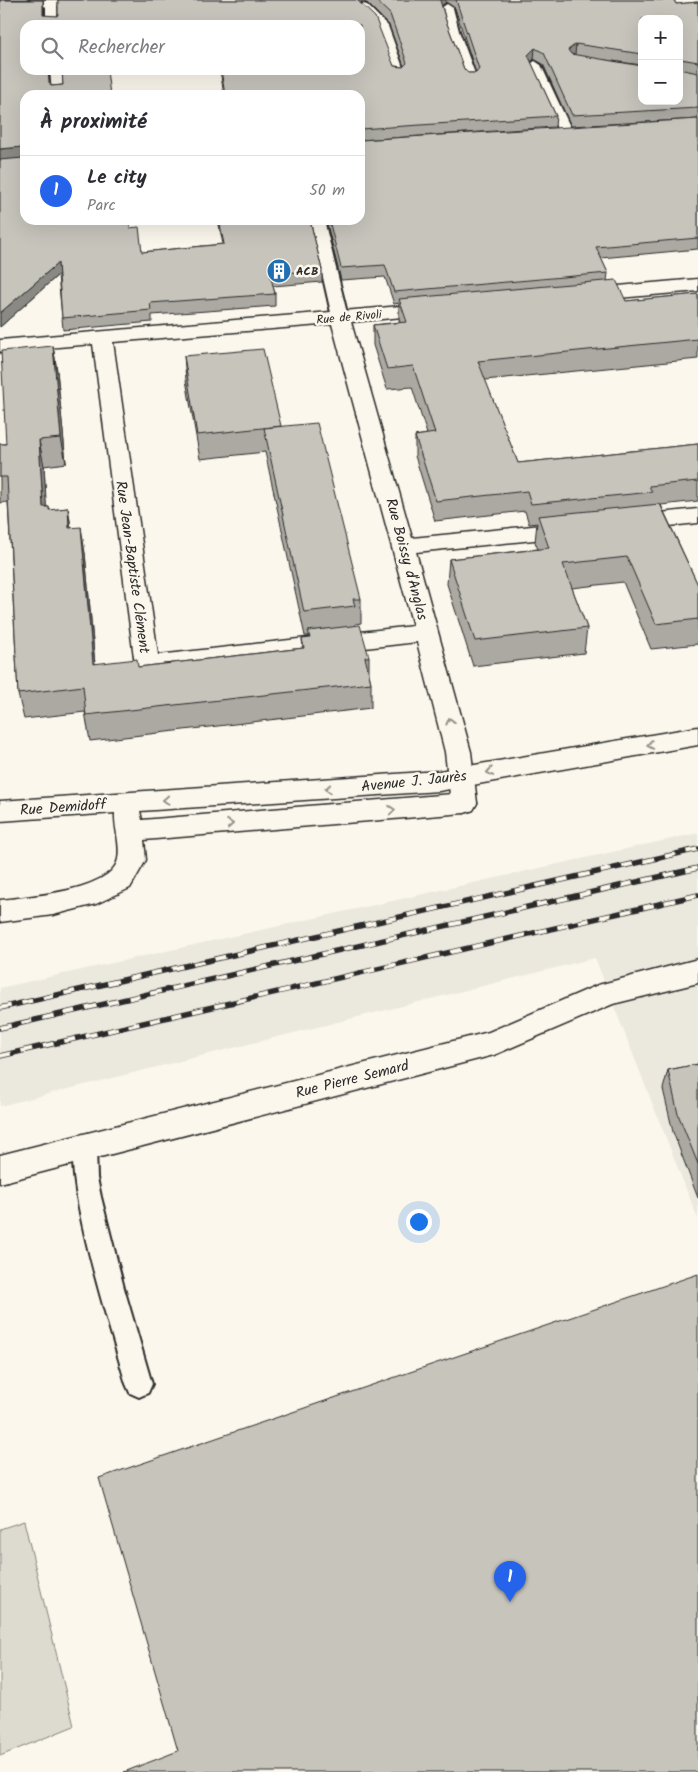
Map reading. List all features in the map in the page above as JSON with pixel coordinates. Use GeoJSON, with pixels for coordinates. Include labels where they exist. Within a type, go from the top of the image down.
{"type":"FeatureCollection","features":[{"type":"Feature","properties":{"kind":"street"},"geometry":{"type":"LineString","coordinates":[[0,4],[73,0]]}},
{"type":"Feature","properties":{"kind":"street"},"geometry":{"type":"LineString","coordinates":[[562,297],[698,285]]}},
{"type":"Feature","properties":{"kind":"street","name":"Rue de Rivoli"},"geometry":{"type":"LineString","coordinates":[[0,346],[456,307]]}},
{"type":"Feature","properties":{"kind":"street","name":"Rue Boissy d'Anglas"},"geometry":{"type":"LineString","coordinates":[[340,317],[430,643],[458,752],[464,803]]}},
{"type":"Feature","properties":{"kind":"street","name":"Rue Jean-Baptiste Clément"},"geometry":{"type":"LineString","coordinates":[[102,338],[147,665],[430,643]]}},
{"type":"Feature","properties":{"kind":"street"},"geometry":{"type":"LineString","coordinates":[[403,546],[698,516]]}},
{"type":"Feature","properties":{"kind":"street","name":"Avenue J. Jaurès"},"geometry":{"type":"LineString","coordinates":[[127,802],[439,781],[698,736]]}},
{"type":"Feature","properties":{"kind":"street"},"geometry":{"type":"LineString","coordinates":[[0,911],[53,904],[96,893],[120,880],[132,860],[127,802]]}},
{"type":"Feature","properties":{"kind":"street","name":"Rue Demidoff"},"geometry":{"type":"LineString","coordinates":[[0,811],[127,802]]}},
{"type":"Feature","properties":{"kind":"street","name":"Avenue J. Jaurès"},"geometry":{"type":"LineString","coordinates":[[130,831],[464,803]]}},
{"type":"Feature","properties":{"kind":"street","name":"Rue Pierre Semard"},"geometry":{"type":"LineString","coordinates":[[0,1168],[494,1043],[608,993],[698,971]]}},
{"type":"Feature","properties":{"kind":"lane"},"geometry":{"type":"LineString","coordinates":[[51,1],[52,20]]}},
{"type":"Feature","properties":{"kind":"lane"},"geometry":{"type":"LineString","coordinates":[[363,8],[382,26],[399,73]]}},
{"type":"Feature","properties":{"kind":"lane"},"geometry":{"type":"LineString","coordinates":[[447,8],[452,31],[471,79]]}},
{"type":"Feature","properties":{"kind":"lane"},"geometry":{"type":"LineString","coordinates":[[535,65],[566,133]]}},
{"type":"Feature","properties":{"kind":"lane"},"geometry":{"type":"LineString","coordinates":[[56,75],[58,90]]}},
{"type":"Feature","properties":{"kind":"lane"},"geometry":{"type":"LineString","coordinates":[[318,225],[340,317]]}},
{"type":"Feature","properties":{"kind":"lane"},"geometry":{"type":"LineString","coordinates":[[84,1148],[85,1178],[89,1198],[111,1288],[139,1384]]}},
{"type":"Feature","properties":{"kind":"shaded area"},"geometry":{"type":"Polygon","coordinates":[[[698,833],[698,1219],[595,958],[0,1106],[0,988],[698,833]]]}},
{"type":"Feature","properties":{"kind":"shaded area"},"geometry":{"type":"Polygon","coordinates":[[[24,1521],[74,1726],[0,1756],[0,1529],[24,1521]]]}},
{"type":"Feature","properties":{"kind":"building"},"geometry":{"type":"Polygon","coordinates":[[[0,0],[43,0],[43,15],[57,16],[58,0],[357,0],[375,17],[394,66],[403,67],[407,63],[390,14],[375,0],[440,0],[464,69],[468,73],[476,73],[479,69],[456,0],[674,0],[676,4],[698,2],[698,62],[683,59],[683,15],[638,15],[638,53],[576,44],[568,50],[571,54],[638,65],[638,105],[683,105],[683,70],[698,73],[698,108],[572,115],[544,53],[535,48],[528,55],[556,116],[365,129],[365,90],[224,90],[222,75],[365,75],[365,20],[20,20],[20,75],[48,75],[51,86],[63,85],[62,75],[108,75],[109,90],[20,90],[20,147],[0,149],[0,0]]]}},
{"type":"Feature","properties":{"kind":"building"},"geometry":{"type":"Polygon","coordinates":[[[698,119],[698,238],[596,247],[608,273],[394,292],[385,265],[341,268],[330,225],[365,225],[365,140],[698,119]]]}},
{"type":"Feature","properties":{"kind":"building"},"geometry":{"type":"Polygon","coordinates":[[[20,158],[20,225],[130,225],[130,228],[139,227],[142,252],[224,244],[220,225],[311,225],[322,270],[270,274],[275,294],[150,303],[151,310],[62,318],[58,263],[0,313],[0,160],[20,158]]]}},
{"type":"Feature","properties":{"kind":"building"},"geometry":{"type":"Polygon","coordinates":[[[616,280],[626,301],[698,294],[698,339],[478,361],[518,463],[698,444],[698,481],[649,486],[652,492],[531,504],[527,491],[436,501],[415,436],[435,433],[413,366],[387,369],[373,325],[407,322],[399,299],[616,280]]]}},
{"type":"Feature","properties":{"kind":"building"},"geometry":{"type":"Polygon","coordinates":[[[53,346],[61,438],[39,440],[43,507],[49,507],[49,510],[68,508],[69,528],[81,527],[93,664],[137,659],[138,667],[304,648],[302,639],[310,638],[308,631],[360,625],[369,657],[365,657],[371,683],[86,715],[83,686],[18,694],[7,477],[0,477],[0,444],[6,444],[1,351],[53,346]]]}},
{"type":"Feature","properties":{"kind":"building"},"geometry":{"type":"Polygon","coordinates":[[[263,349],[281,426],[197,435],[184,356],[263,349]]]}},
{"type":"Feature","properties":{"kind":"building"},"geometry":{"type":"Polygon","coordinates":[[[317,423],[361,599],[353,599],[355,606],[304,612],[264,428],[317,423]]]}},
{"type":"Feature","properties":{"kind":"building"},"geometry":{"type":"Polygon","coordinates":[[[660,504],[698,585],[698,619],[656,624],[627,557],[563,564],[587,628],[475,641],[449,559],[549,548],[538,516],[660,504]]]}},
{"type":"Feature","properties":{"kind":"building"},"geometry":{"type":"Polygon","coordinates":[[[698,1064],[698,1164],[678,1114],[668,1070],[698,1064]]]}},
{"type":"Feature","properties":{"kind":"building"},"geometry":{"type":"Polygon","coordinates":[[[698,1274],[698,1772],[124,1772],[178,1751],[99,1478],[698,1274]]]}},
{"type":"Feature","properties":{"kind":"railway"},"geometry":{"type":"LineString","coordinates":[[0,1008],[698,849]]}},
{"type":"Feature","properties":{"kind":"railway"},"geometry":{"type":"LineString","coordinates":[[0,1028],[698,868]]}},
{"type":"Feature","properties":{"kind":"railway"},"geometry":{"type":"LineString","coordinates":[[0,1056],[698,895]]}},
{"type":"Feature","properties":{"kind":"place","name":"ACB"},"geometry":{"type":"Point","coordinates":[279,271]}},
{"type":"Feature","properties":{"kind":"place","name":"Le city"},"geometry":{"type":"Point","coordinates":[510,1602]}}]}
